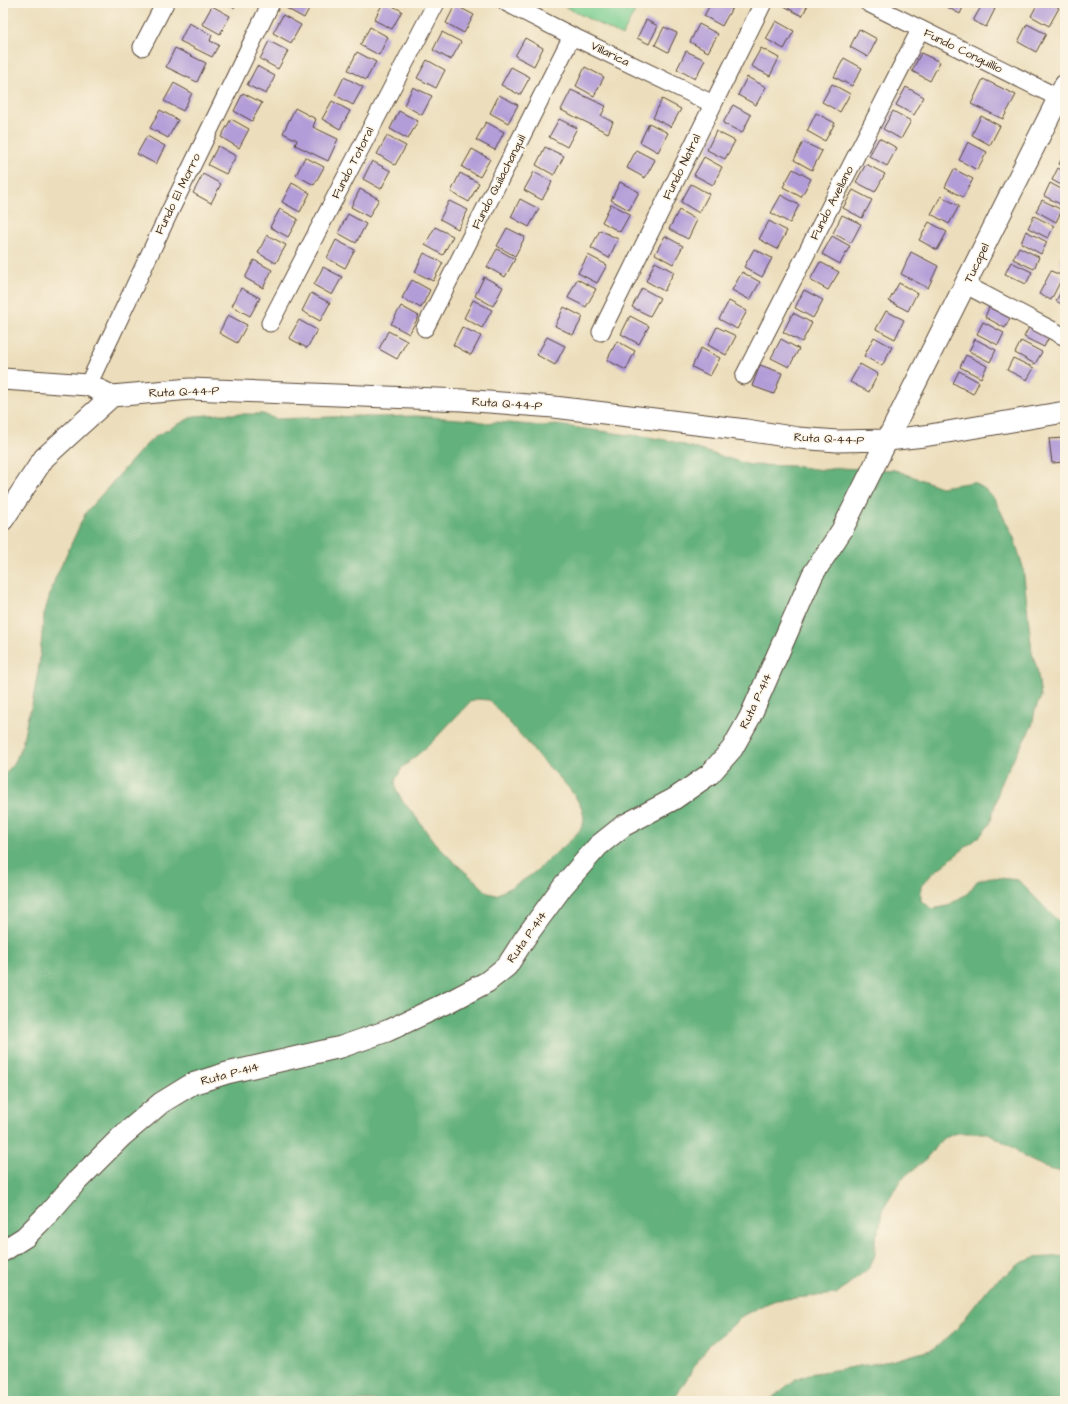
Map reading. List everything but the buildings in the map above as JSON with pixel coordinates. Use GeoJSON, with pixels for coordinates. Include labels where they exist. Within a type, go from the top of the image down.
{"type":"FeatureCollection","features":[{"type":"Feature","properties":{"kind":"street"},"geometry":{"type":"LineString","coordinates":[[142,48],[165,3]]}},
{"type":"Feature","properties":{"kind":"street","name":"Fundo El Morro"},"geometry":{"type":"LineString","coordinates":[[88,385],[169,212],[271,3]]}},
{"type":"Feature","properties":{"kind":"street","name":"Fundo Totoral"},"geometry":{"type":"LineString","coordinates":[[270,323],[436,3]]}},
{"type":"Feature","properties":{"kind":"street","name":"Villarica"},"geometry":{"type":"LineString","coordinates":[[507,3],[713,104]]}},
{"type":"Feature","properties":{"kind":"street","name":"Fundo Natral"},"geometry":{"type":"LineString","coordinates":[[601,332],[763,3]]}},
{"type":"Feature","properties":{"kind":"street","name":"Fundo Conguillío"},"geometry":{"type":"LineString","coordinates":[[868,3],[920,30],[1063,94]]}},
{"type":"Feature","properties":{"kind":"street","name":"Fundo Avellano"},"geometry":{"type":"LineString","coordinates":[[744,376],[920,30]]}},
{"type":"Feature","properties":{"kind":"street","name":"Fundo Quilachanquil"},"geometry":{"type":"LineString","coordinates":[[425,328],[572,36]]}},
{"type":"Feature","properties":{"kind":"street","name":"Tucapel"},"geometry":{"type":"LineString","coordinates":[[888,440],[1063,94]]}},
{"type":"Feature","properties":{"kind":"street"},"geometry":{"type":"LineString","coordinates":[[966,285],[1065,337]]}},
{"type":"Feature","properties":{"kind":"street"},"geometry":{"type":"LineString","coordinates":[[3,379],[88,385],[112,396],[44,458],[3,520]]}},
{"type":"Feature","properties":{"kind":"street","name":"Ruta Q-44-P"},"geometry":{"type":"LineString","coordinates":[[112,396],[190,389],[462,400],[554,407],[746,430],[798,438],[837,441],[888,440],[924,436],[1065,412]]}},
{"type":"Feature","properties":{"kind":"street","name":"Ruta P-414"},"geometry":{"type":"LineString","coordinates":[[3,1251],[25,1237],[49,1213],[76,1182],[121,1137],[161,1103],[192,1084],[227,1072],[340,1048],[387,1031],[451,1002],[487,982],[507,966],[525,938],[563,886],[598,846],[623,826],[674,799],[710,774],[732,749],[750,717],[813,574],[842,530],[888,440]]}},
{"type":"Feature","properties":{"kind":"green space"},"geometry":{"type":"Polygon","coordinates":[[[558,3],[639,3],[622,36],[558,3]]]}},
{"type":"Feature","properties":{"kind":"green space"},"geometry":{"type":"Polygon","coordinates":[[[263,414],[276,419],[358,416],[417,416],[472,420],[485,423],[497,422],[542,426],[557,425],[671,441],[750,465],[793,466],[823,470],[838,468],[895,470],[941,487],[973,482],[985,489],[995,500],[1014,538],[1023,567],[1032,653],[1037,668],[1041,697],[1035,710],[1032,726],[1001,782],[990,824],[980,836],[932,874],[921,886],[921,901],[933,909],[947,906],[968,893],[977,881],[990,877],[1018,880],[1065,928],[1065,1173],[1049,1169],[1024,1157],[1014,1148],[988,1133],[957,1133],[942,1139],[923,1162],[901,1179],[882,1210],[880,1226],[875,1239],[875,1255],[869,1268],[836,1294],[776,1300],[742,1316],[710,1344],[673,1401],[3,1401],[3,779],[5,774],[15,762],[22,745],[28,716],[32,705],[39,666],[44,614],[55,579],[86,512],[144,447],[156,436],[194,416],[263,414]],[[476,699],[470,702],[431,743],[402,768],[395,781],[396,789],[403,802],[434,842],[488,893],[496,895],[528,877],[564,847],[575,836],[583,825],[584,820],[583,811],[579,802],[566,784],[489,700],[476,699]]]}},
{"type":"Feature","properties":{"kind":"green space"},"geometry":{"type":"Polygon","coordinates":[[[1065,1256],[1065,1401],[768,1401],[796,1379],[809,1374],[891,1361],[934,1349],[955,1331],[990,1286],[1021,1263],[1034,1258],[1065,1256]]]}}]}
